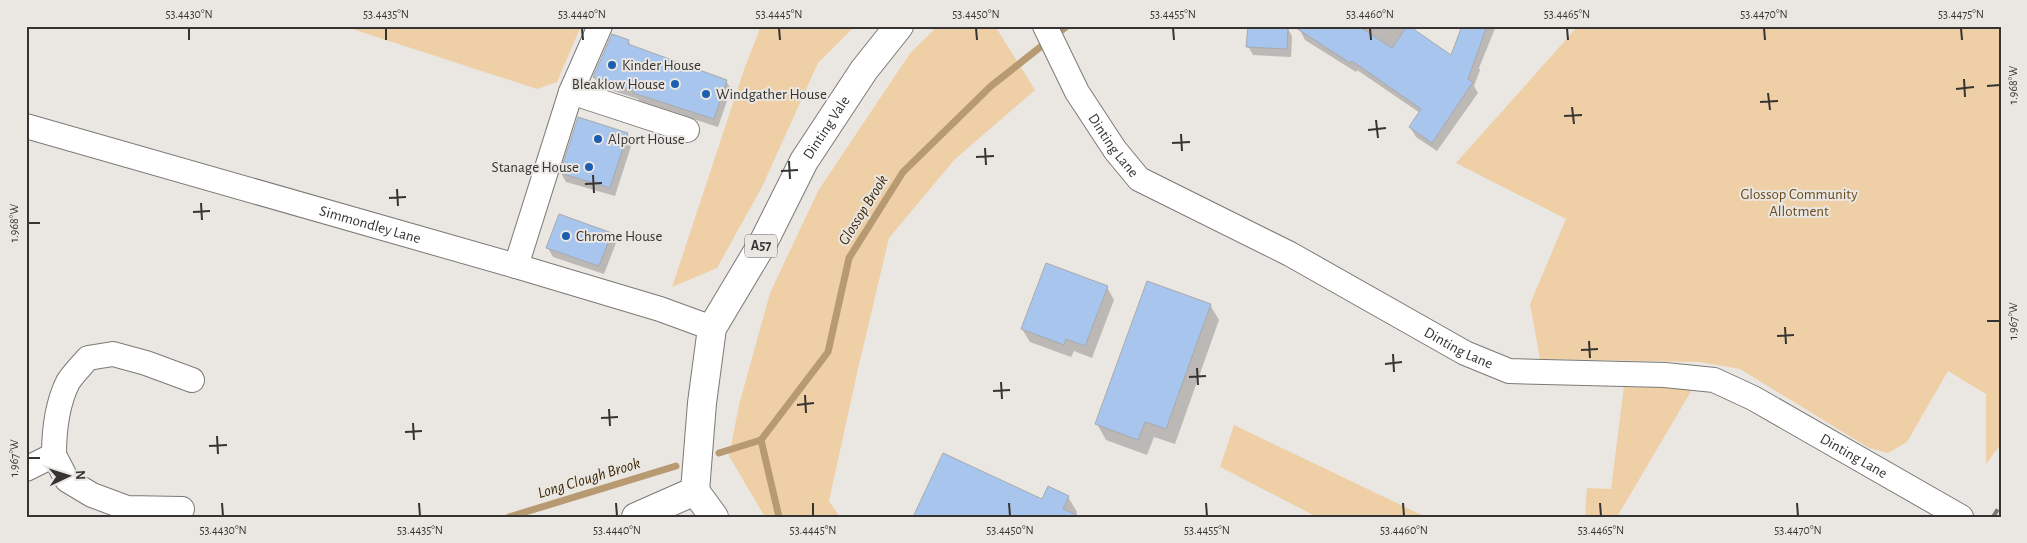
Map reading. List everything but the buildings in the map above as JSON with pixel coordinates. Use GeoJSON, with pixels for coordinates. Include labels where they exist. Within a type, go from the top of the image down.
{"type":"FeatureCollection","features":[{"type":"Feature","properties":{"kind":"main road","name":"Dinting Vale"},"geometry":{"type":"LineString","coordinates":[[695,492],[702,403],[712,328],[764,241],[804,161],[864,70],[899,26]]}},
{"type":"Feature","properties":{"kind":"main road"},"geometry":{"type":"LineString","coordinates":[[636,517],[695,492],[714,517]]}},
{"type":"Feature","properties":{"kind":"street"},"geometry":{"type":"LineString","coordinates":[[516,266],[571,92],[600,26]]}},
{"type":"Feature","properties":{"kind":"street","name":"Dinting Lane"},"geometry":{"type":"LineString","coordinates":[[1045,26],[1077,92],[1115,150],[1139,179],[1290,254],[1465,353],[1509,371],[1665,374],[1714,380],[1753,398],[1960,517]]}},
{"type":"Feature","properties":{"kind":"street"},"geometry":{"type":"LineString","coordinates":[[571,92],[687,130]]}},
{"type":"Feature","properties":{"kind":"street","name":"Simmondley Lane"},"geometry":{"type":"LineString","coordinates":[[26,126],[516,266],[660,309],[712,328]]}},
{"type":"Feature","properties":{"kind":"street"},"geometry":{"type":"LineString","coordinates":[[182,509],[127,508],[92,495],[67,480],[54,455],[54,438],[68,382],[88,358],[113,354],[146,363],[192,380]]}},
{"type":"Feature","properties":{"kind":"street"},"geometry":{"type":"LineString","coordinates":[[26,469],[54,455]]}},
{"type":"Feature","properties":{"kind":"green space"},"geometry":{"type":"Polygon","coordinates":[[[343,26],[581,26],[557,82],[537,89],[343,26]]]}},
{"type":"Feature","properties":{"kind":"green space"},"geometry":{"type":"Polygon","coordinates":[[[761,26],[855,26],[818,63],[762,187],[717,268],[672,287],[745,67],[761,26]]]}},
{"type":"Feature","properties":{"kind":"green space"},"geometry":{"type":"Polygon","coordinates":[[[938,26],[995,26],[1035,90],[955,159],[889,238],[829,501],[840,517],[765,517],[729,456],[739,405],[770,293],[818,191],[911,52],[938,26]]]}},
{"type":"Feature","properties":{"kind":"green space","name":"Glossop Community Allotment"},"geometry":{"type":"Polygon","coordinates":[[[1578,26],[2001,26],[2001,444],[1986,464],[1986,394],[1948,371],[1907,442],[1888,453],[1869,448],[1740,369],[1700,362],[1540,359],[1530,304],[1566,219],[1456,163],[1578,26]]]}},
{"type":"Feature","properties":{"kind":"green space"},"geometry":{"type":"Polygon","coordinates":[[[1624,386],[1693,388],[1617,517],[1585,517],[1587,488],[1611,489],[1624,386]]]}},
{"type":"Feature","properties":{"kind":"green space"},"geometry":{"type":"Polygon","coordinates":[[[1234,425],[1426,517],[1317,517],[1220,467],[1234,425]]]}},
{"type":"Feature","properties":{"kind":"waterway","name":"Glossop Brook"},"geometry":{"type":"LineString","coordinates":[[779,517],[761,440],[828,352],[849,258],[903,172],[991,86],[1067,26]]}},
{"type":"Feature","properties":{"kind":"waterway","name":"Long Clough Brook"},"geometry":{"type":"LineString","coordinates":[[719,453],[761,440]]}},
{"type":"Feature","properties":{"kind":"waterway","name":"Long Clough Brook"},"geometry":{"type":"LineString","coordinates":[[509,517],[676,466]]}},
{"type":"Feature","properties":{"kind":"railway"},"geometry":{"type":"LineString","coordinates":[[1993,517],[2001,504]]}},
{"type":"Feature","properties":{"kind":"place","name":"Kinder House"},"geometry":{"type":"Point","coordinates":[612,65]}},
{"type":"Feature","properties":{"kind":"place","name":"Bleaklow House"},"geometry":{"type":"Point","coordinates":[675,84]}},
{"type":"Feature","properties":{"kind":"place","name":"Windgather House"},"geometry":{"type":"Point","coordinates":[706,94]}},
{"type":"Feature","properties":{"kind":"place","name":"Alport House"},"geometry":{"type":"Point","coordinates":[598,139]}},
{"type":"Feature","properties":{"kind":"place","name":"Stanage House"},"geometry":{"type":"Point","coordinates":[589,167]}},
{"type":"Feature","properties":{"kind":"place","name":"Chrome House"},"geometry":{"type":"Point","coordinates":[566,236]}}]}
